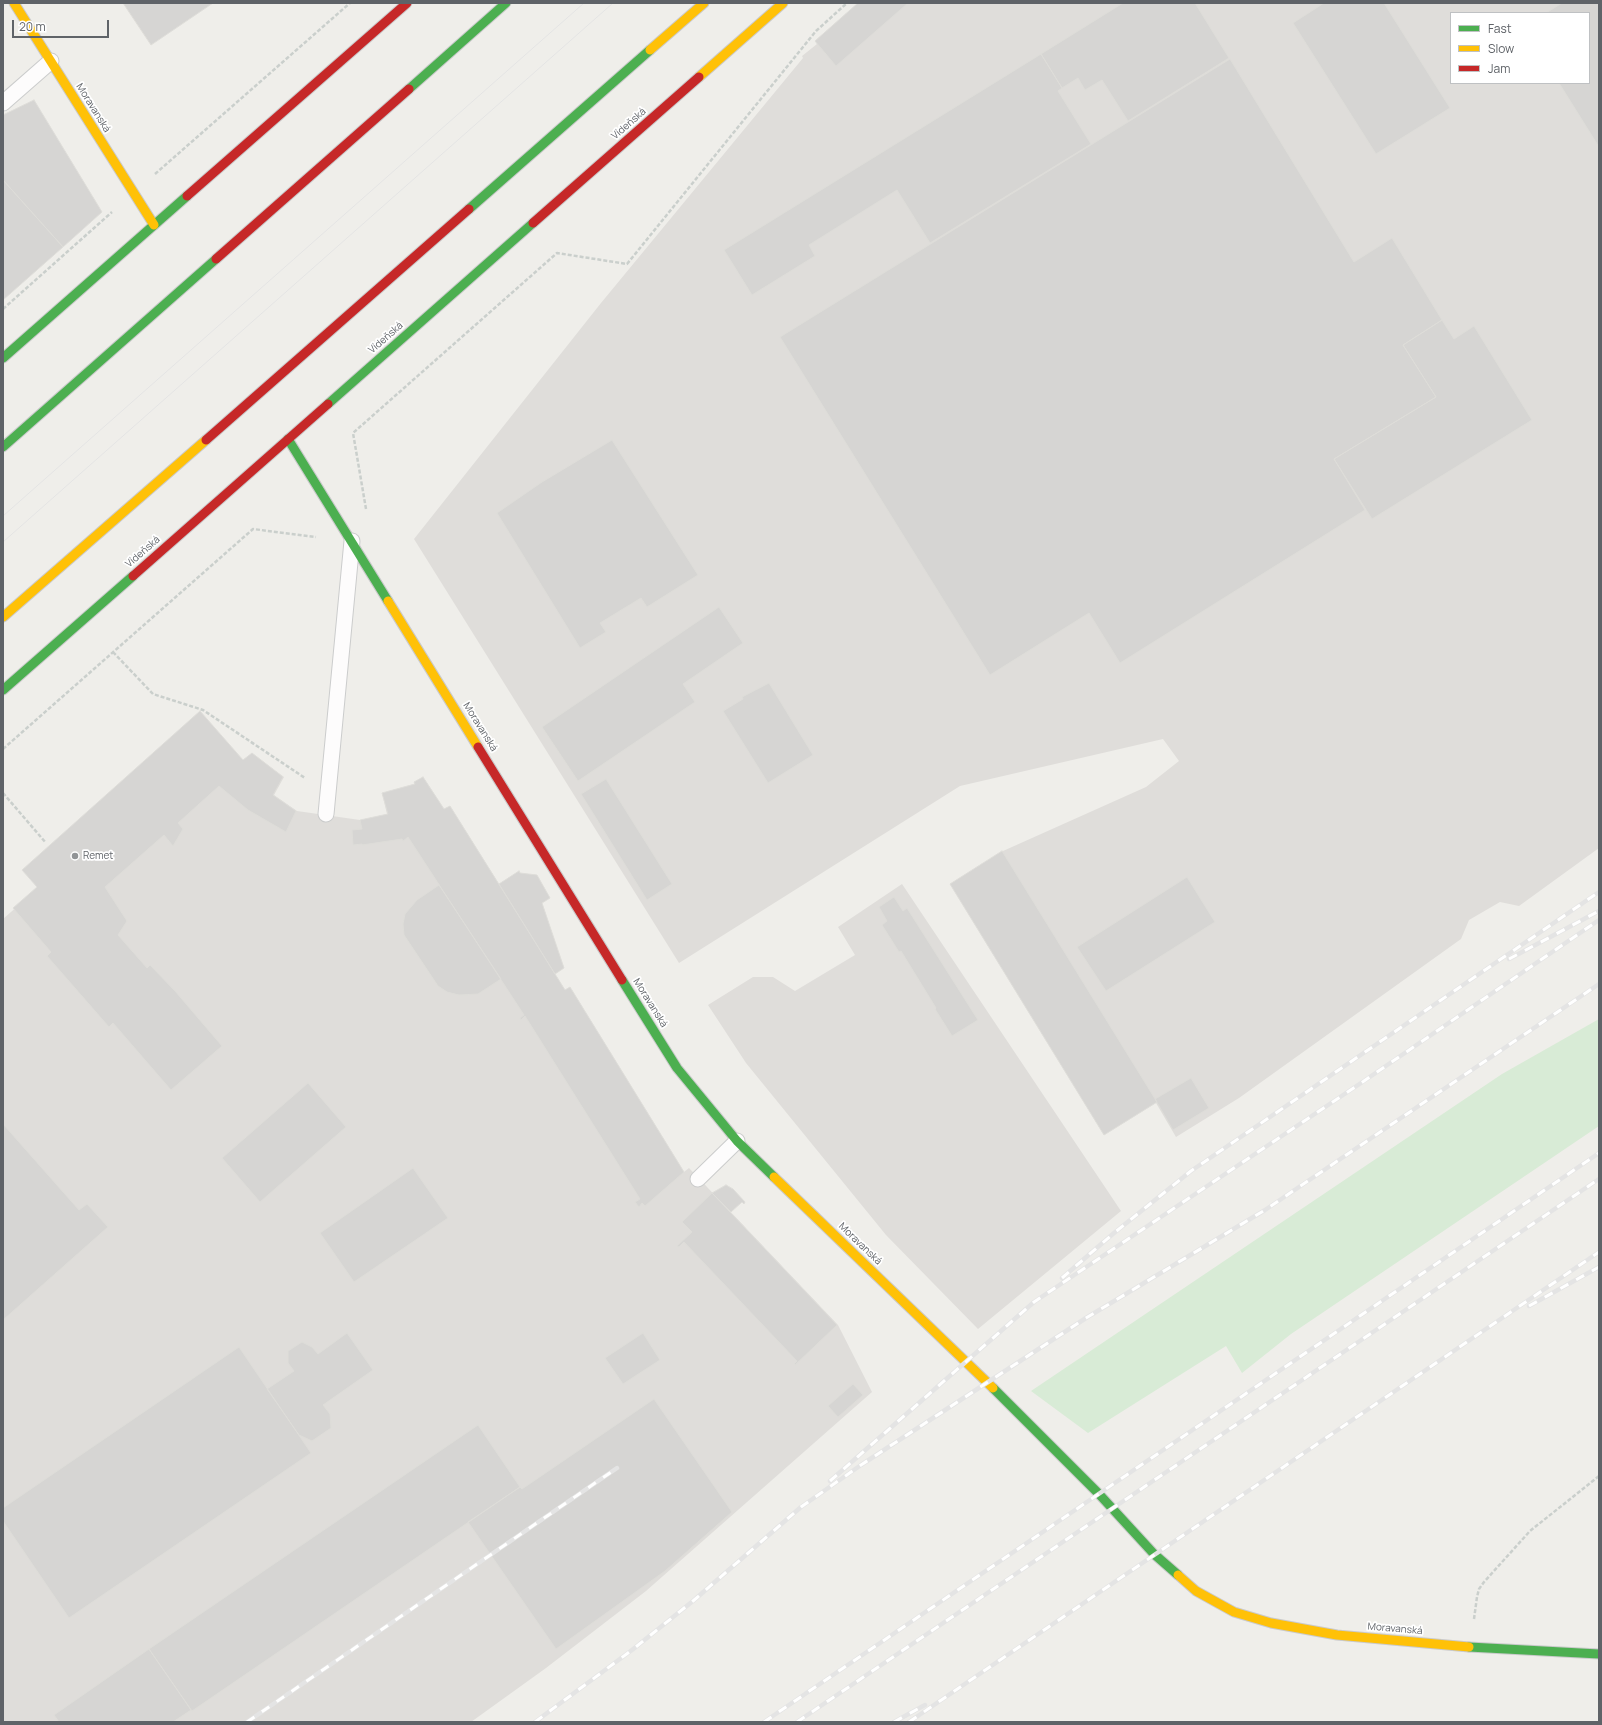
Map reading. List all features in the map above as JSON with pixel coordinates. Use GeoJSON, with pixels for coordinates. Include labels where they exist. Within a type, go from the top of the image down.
{"type":"FeatureCollection","features":[{"type":"Feature","properties":{"kind":"main road","name":"Moravanská"},"geometry":{"type":"LineString","coordinates":[[14,3],[154,225]]}},
{"type":"Feature","properties":{"kind":"main road"},"geometry":{"type":"LineString","coordinates":[[3,358],[407,3]]}},
{"type":"Feature","properties":{"kind":"main road"},"geometry":{"type":"LineString","coordinates":[[3,447],[506,3]]}},
{"type":"Feature","properties":{"kind":"main road"},"geometry":{"type":"LineString","coordinates":[[3,617],[704,3]]}},
{"type":"Feature","properties":{"kind":"main road","name":"Vídeňská"},"geometry":{"type":"LineString","coordinates":[[3,690],[783,3]]}},
{"type":"Feature","properties":{"kind":"main road","name":"Moravanská"},"geometry":{"type":"LineString","coordinates":[[288,439],[678,1068],[737,1141],[967,1363],[1099,1494],[1154,1554],[1196,1591],[1234,1612],[1271,1624],[1337,1634],[1474,1647],[1599,1654]]}},
{"type":"Feature","properties":{"kind":"lane"},"geometry":{"type":"LineString","coordinates":[[3,103],[51,61]]}},
{"type":"Feature","properties":{"kind":"lane"},"geometry":{"type":"LineString","coordinates":[[326,814],[352,541]]}},
{"type":"Feature","properties":{"kind":"lane"},"geometry":{"type":"LineString","coordinates":[[698,1180],[737,1141]]}},
{"type":"Feature","properties":{"kind":"path"},"geometry":{"type":"LineString","coordinates":[[3,309],[350,3]]}},
{"type":"Feature","properties":{"kind":"path"},"geometry":{"type":"LineString","coordinates":[[366,510],[353,433],[557,253],[627,264],[816,31],[847,3]]}},
{"type":"Feature","properties":{"kind":"path"},"geometry":{"type":"LineString","coordinates":[[3,749],[253,529],[352,541]]}},
{"type":"Feature","properties":{"kind":"path"},"geometry":{"type":"LineString","coordinates":[[113,652],[153,694],[203,710],[304,778],[329,783]]}},
{"type":"Feature","properties":{"kind":"path"},"geometry":{"type":"LineString","coordinates":[[3,793],[46,843]]}},
{"type":"Feature","properties":{"kind":"path"},"geometry":{"type":"LineString","coordinates":[[1474,1647],[1476,1597],[1484,1582],[1530,1531],[1599,1476]]}},
{"type":"Feature","properties":{"kind":"shaded area"},"geometry":{"type":"Polygon","coordinates":[[[858,3],[1599,3],[1599,848],[1519,906],[1500,902],[1469,920],[1461,939],[1239,1098],[1176,1137],[1156,1103],[1104,1135],[950,884],[1003,851],[1146,787],[1179,761],[1163,739],[960,786],[679,963],[414,539],[601,303],[803,58],[802,56],[817,44],[815,41],[858,3]]]}},
{"type":"Feature","properties":{"kind":"shaded area"},"geometry":{"type":"Polygon","coordinates":[[[252,753],[284,777],[274,795],[297,811],[360,820],[387,814],[382,793],[414,784],[414,782],[423,777],[444,809],[450,806],[499,884],[519,871],[520,873],[537,875],[550,898],[542,903],[564,968],[555,974],[565,990],[570,987],[684,1172],[689,1168],[838,1325],[872,1392],[646,1591],[546,1668],[471,1722],[3,1722],[3,919],[68,862],[243,760],[252,753]]]}},
{"type":"Feature","properties":{"kind":"shaded area"},"geometry":{"type":"Polygon","coordinates":[[[902,884],[1121,1211],[978,1329],[886,1235],[746,1063],[708,1005],[753,977],[773,977],[795,991],[855,955],[838,927],[902,884]]]}},
{"type":"Feature","properties":{"kind":"green space"},"geometry":{"type":"Polygon","coordinates":[[[1599,1019],[1599,1126],[1291,1334],[1242,1373],[1226,1346],[1088,1433],[1031,1391],[1502,1074],[1599,1019]]]}},
{"type":"Feature","properties":{"kind":"building"},"geometry":{"type":"Polygon","coordinates":[[[123,3],[213,3],[151,45],[123,3]]]}},
{"type":"Feature","properties":{"kind":"building"},"geometry":{"type":"Polygon","coordinates":[[[858,3],[908,3],[836,66],[815,41],[858,3]]]}},
{"type":"Feature","properties":{"kind":"building"},"geometry":{"type":"Polygon","coordinates":[[[1123,3],[1195,3],[1229,58],[1128,121],[1102,80],[1085,90],[1078,78],[1062,88],[1041,54],[1123,3]]]}},
{"type":"Feature","properties":{"kind":"building"},"geometry":{"type":"Polygon","coordinates":[[[1324,3],[1384,3],[1450,108],[1376,154],[1293,23],[1324,3]]]}},
{"type":"Feature","properties":{"kind":"building"},"geometry":{"type":"Polygon","coordinates":[[[1562,3],[1599,3],[1599,147],[1560,84],[1590,84],[1590,12],[1548,12],[1562,3]]]}},
{"type":"Feature","properties":{"kind":"building"},"geometry":{"type":"Polygon","coordinates":[[[1041,54],[1062,88],[1058,91],[1091,144],[930,243],[897,190],[809,245],[815,256],[752,295],[724,250],[1041,54]]]}},
{"type":"Feature","properties":{"kind":"building"},"geometry":{"type":"Polygon","coordinates":[[[1230,59],[1354,262],[1392,238],[1442,320],[1403,345],[1436,397],[1334,459],[1365,510],[1120,663],[1089,613],[990,675],[780,337],[1230,59]]]}},
{"type":"Feature","properties":{"kind":"building"},"geometry":{"type":"Polygon","coordinates":[[[34,100],[102,212],[63,247],[3,180],[3,115],[34,100]]]}},
{"type":"Feature","properties":{"kind":"building"},"geometry":{"type":"Polygon","coordinates":[[[3,180],[63,247],[3,300],[3,180]]]}},
{"type":"Feature","properties":{"kind":"building"},"geometry":{"type":"Polygon","coordinates":[[[1442,320],[1454,339],[1474,326],[1532,420],[1372,519],[1334,459],[1436,397],[1403,345],[1442,320]]]}},
{"type":"Feature","properties":{"kind":"building"},"geometry":{"type":"Polygon","coordinates":[[[612,440],[698,575],[647,607],[641,598],[600,623],[606,632],[580,648],[497,513],[542,482],[612,440]]]}},
{"type":"Feature","properties":{"kind":"building"},"geometry":{"type":"Polygon","coordinates":[[[719,607],[743,643],[683,684],[695,702],[578,781],[542,727],[719,607]]]}},
{"type":"Feature","properties":{"kind":"building"},"geometry":{"type":"Polygon","coordinates":[[[769,683],[813,755],[768,783],[723,711],[743,699],[742,697],[769,683]]]}},
{"type":"Feature","properties":{"kind":"building"},"geometry":{"type":"Polygon","coordinates":[[[200,711],[243,760],[252,753],[283,777],[273,795],[296,811],[286,832],[248,810],[219,786],[178,823],[183,829],[173,846],[164,835],[105,887],[127,921],[118,935],[147,968],[150,965],[175,991],[222,1046],[171,1090],[113,1023],[109,1027],[47,956],[51,952],[13,908],[37,887],[22,870],[200,711]]]}},
{"type":"Feature","properties":{"kind":"building"},"geometry":{"type":"Polygon","coordinates":[[[423,777],[444,809],[450,806],[565,990],[570,987],[684,1172],[645,1206],[642,1203],[639,1207],[635,1202],[640,1199],[525,1016],[521,1020],[520,1018],[524,1015],[408,837],[403,841],[402,839],[353,845],[352,830],[362,829],[360,820],[388,814],[382,793],[415,784],[414,782],[423,777]]]}},
{"type":"Feature","properties":{"kind":"building"},"geometry":{"type":"Polygon","coordinates":[[[606,779],[672,884],[647,900],[581,794],[606,779]]]}},
{"type":"Feature","properties":{"kind":"building"},"geometry":{"type":"Polygon","coordinates":[[[1002,851],[1157,1102],[1104,1135],[950,884],[1002,851]]]}},
{"type":"Feature","properties":{"kind":"building"},"geometry":{"type":"Polygon","coordinates":[[[519,871],[520,873],[537,875],[550,898],[542,903],[564,968],[555,974],[499,884],[519,871]]]}},
{"type":"Feature","properties":{"kind":"building"},"geometry":{"type":"Polygon","coordinates":[[[1187,877],[1215,922],[1106,991],[1077,947],[1187,877]]]}},
{"type":"Feature","properties":{"kind":"building"},"geometry":{"type":"Polygon","coordinates":[[[439,885],[501,979],[478,994],[459,995],[447,992],[438,986],[404,935],[403,924],[405,914],[417,900],[439,885]]]}},
{"type":"Feature","properties":{"kind":"building"},"geometry":{"type":"Polygon","coordinates":[[[894,897],[903,911],[907,908],[978,1020],[952,1036],[901,951],[899,952],[882,925],[887,921],[879,907],[894,897]]]}},
{"type":"Feature","properties":{"kind":"building"},"geometry":{"type":"Polygon","coordinates":[[[1191,1078],[1209,1108],[1173,1130],[1155,1099],[1191,1078]]]}},
{"type":"Feature","properties":{"kind":"building"},"geometry":{"type":"Polygon","coordinates":[[[308,1083],[346,1127],[260,1202],[222,1158],[308,1083]]]}},
{"type":"Feature","properties":{"kind":"building"},"geometry":{"type":"Polygon","coordinates":[[[3,1124],[79,1210],[87,1204],[108,1227],[3,1320],[3,1124]]]}},
{"type":"Feature","properties":{"kind":"building"},"geometry":{"type":"Polygon","coordinates":[[[413,1168],[448,1218],[354,1282],[320,1233],[413,1168]]]}},
{"type":"Feature","properties":{"kind":"building"},"geometry":{"type":"Polygon","coordinates":[[[726,1185],[733,1189],[745,1202],[744,1204],[742,1202],[731,1212],[712,1193],[726,1185]]]}},
{"type":"Feature","properties":{"kind":"building"},"geometry":{"type":"Polygon","coordinates":[[[712,1193],[837,1325],[795,1365],[794,1364],[797,1361],[684,1242],[679,1247],[677,1246],[692,1232],[682,1222],[712,1193]]]}},
{"type":"Feature","properties":{"kind":"building"},"geometry":{"type":"Polygon","coordinates":[[[347,1333],[373,1370],[323,1405],[330,1414],[331,1428],[312,1441],[299,1435],[267,1389],[294,1371],[288,1363],[288,1351],[302,1342],[312,1347],[318,1354],[347,1333]]]}},
{"type":"Feature","properties":{"kind":"building"},"geometry":{"type":"Polygon","coordinates":[[[643,1333],[660,1360],[623,1384],[605,1358],[643,1333]]]}},
{"type":"Feature","properties":{"kind":"building"},"geometry":{"type":"Polygon","coordinates":[[[239,1347],[311,1453],[69,1618],[3,1521],[3,1508],[239,1347]]]}},
{"type":"Feature","properties":{"kind":"building"},"geometry":{"type":"Polygon","coordinates":[[[853,1384],[863,1395],[838,1417],[828,1406],[853,1384]]]}},
{"type":"Feature","properties":{"kind":"building"},"geometry":{"type":"Polygon","coordinates":[[[654,1399],[732,1512],[665,1571],[556,1649],[468,1522],[520,1487],[522,1489],[654,1399]]]}},
{"type":"Feature","properties":{"kind":"building"},"geometry":{"type":"Polygon","coordinates":[[[478,1425],[520,1487],[192,1711],[149,1649],[478,1425]]]}},
{"type":"Feature","properties":{"kind":"building"},"geometry":{"type":"Polygon","coordinates":[[[149,1649],[191,1710],[173,1722],[59,1722],[54,1715],[149,1649]]]}},
{"type":"Feature","properties":{"kind":"tram line"},"geometry":{"type":"LineString","coordinates":[[3,516],[584,3]]}},
{"type":"Feature","properties":{"kind":"tram line"},"geometry":{"type":"LineString","coordinates":[[3,542],[613,3]]}},
{"type":"Feature","properties":{"kind":"railway"},"geometry":{"type":"LineString","coordinates":[[1062,1278],[1114,1233],[1191,1171],[1599,892]]}},
{"type":"Feature","properties":{"kind":"railway"},"geometry":{"type":"LineString","coordinates":[[1509,959],[1599,911]]}},
{"type":"Feature","properties":{"kind":"railway"},"geometry":{"type":"LineString","coordinates":[[830,1481],[1034,1302],[1361,1083],[1599,920]]}},
{"type":"Feature","properties":{"kind":"railway"},"geometry":{"type":"LineString","coordinates":[[535,1722],[632,1650],[693,1601],[801,1507],[861,1465],[1086,1318],[1265,1210],[1599,984]]}},
{"type":"Feature","properties":{"kind":"railway"},"geometry":{"type":"LineString","coordinates":[[764,1722],[1599,1153]]}},
{"type":"Feature","properties":{"kind":"railway"},"geometry":{"type":"LineString","coordinates":[[797,1722],[1599,1179]]}},
{"type":"Feature","properties":{"kind":"railway"},"geometry":{"type":"LineString","coordinates":[[909,1722],[1599,1252]]}},
{"type":"Feature","properties":{"kind":"railway"},"geometry":{"type":"LineString","coordinates":[[1529,1306],[1599,1267]]}},
{"type":"Feature","properties":{"kind":"railway"},"geometry":{"type":"LineString","coordinates":[[247,1722],[617,1468]]}},
{"type":"Feature","properties":{"kind":"railway"},"geometry":{"type":"LineString","coordinates":[[894,1722],[925,1705]]}},
{"type":"Feature","properties":{"kind":"traffic: fast"},"geometry":{"type":"LineString","coordinates":[[409,89],[506,3]]}},
{"type":"Feature","properties":{"kind":"traffic: fast"},"geometry":{"type":"LineString","coordinates":[[469,209],[650,50]]}},
{"type":"Feature","properties":{"kind":"traffic: fast"},"geometry":{"type":"LineString","coordinates":[[3,358],[187,196]]}},
{"type":"Feature","properties":{"kind":"traffic: fast"},"geometry":{"type":"LineString","coordinates":[[328,404],[533,223]]}},
{"type":"Feature","properties":{"kind":"traffic: fast"},"geometry":{"type":"LineString","coordinates":[[3,447],[216,259]]}},
{"type":"Feature","properties":{"kind":"traffic: fast"},"geometry":{"type":"LineString","coordinates":[[288,439],[388,601]]}},
{"type":"Feature","properties":{"kind":"traffic: fast"},"geometry":{"type":"LineString","coordinates":[[3,690],[133,576]]}},
{"type":"Feature","properties":{"kind":"traffic: fast"},"geometry":{"type":"LineString","coordinates":[[622,980],[677,1068],[737,1141],[774,1177]]}},
{"type":"Feature","properties":{"kind":"traffic: fast"},"geometry":{"type":"LineString","coordinates":[[993,1388],[1099,1494],[1154,1554],[1178,1575]]}},
{"type":"Feature","properties":{"kind":"traffic: fast"},"geometry":{"type":"LineString","coordinates":[[1469,1647],[1599,1654]]}},
{"type":"Feature","properties":{"kind":"traffic: slow"},"geometry":{"type":"LineString","coordinates":[[14,3],[154,225]]}},
{"type":"Feature","properties":{"kind":"traffic: slow"},"geometry":{"type":"LineString","coordinates":[[650,50],[704,3]]}},
{"type":"Feature","properties":{"kind":"traffic: slow"},"geometry":{"type":"LineString","coordinates":[[699,77],[783,3]]}},
{"type":"Feature","properties":{"kind":"traffic: slow"},"geometry":{"type":"LineString","coordinates":[[3,617],[206,440]]}},
{"type":"Feature","properties":{"kind":"traffic: slow"},"geometry":{"type":"LineString","coordinates":[[388,601],[478,747]]}},
{"type":"Feature","properties":{"kind":"traffic: slow"},"geometry":{"type":"LineString","coordinates":[[774,1177],[993,1388]]}},
{"type":"Feature","properties":{"kind":"traffic: slow"},"geometry":{"type":"LineString","coordinates":[[1178,1575],[1196,1591],[1234,1612],[1271,1623],[1337,1635],[1469,1647]]}},
{"type":"Feature","properties":{"kind":"traffic: jam"},"geometry":{"type":"LineString","coordinates":[[187,196],[407,3]]}},
{"type":"Feature","properties":{"kind":"traffic: jam"},"geometry":{"type":"LineString","coordinates":[[533,223],[699,77]]}},
{"type":"Feature","properties":{"kind":"traffic: jam"},"geometry":{"type":"LineString","coordinates":[[216,259],[409,89]]}},
{"type":"Feature","properties":{"kind":"traffic: jam"},"geometry":{"type":"LineString","coordinates":[[206,440],[469,209]]}},
{"type":"Feature","properties":{"kind":"traffic: jam"},"geometry":{"type":"LineString","coordinates":[[133,576],[328,404]]}},
{"type":"Feature","properties":{"kind":"traffic: jam"},"geometry":{"type":"LineString","coordinates":[[478,747],[622,980]]}},
{"type":"Feature","properties":{"kind":"place","name":"Remet"},"geometry":{"type":"Point","coordinates":[75,856]}}]}
